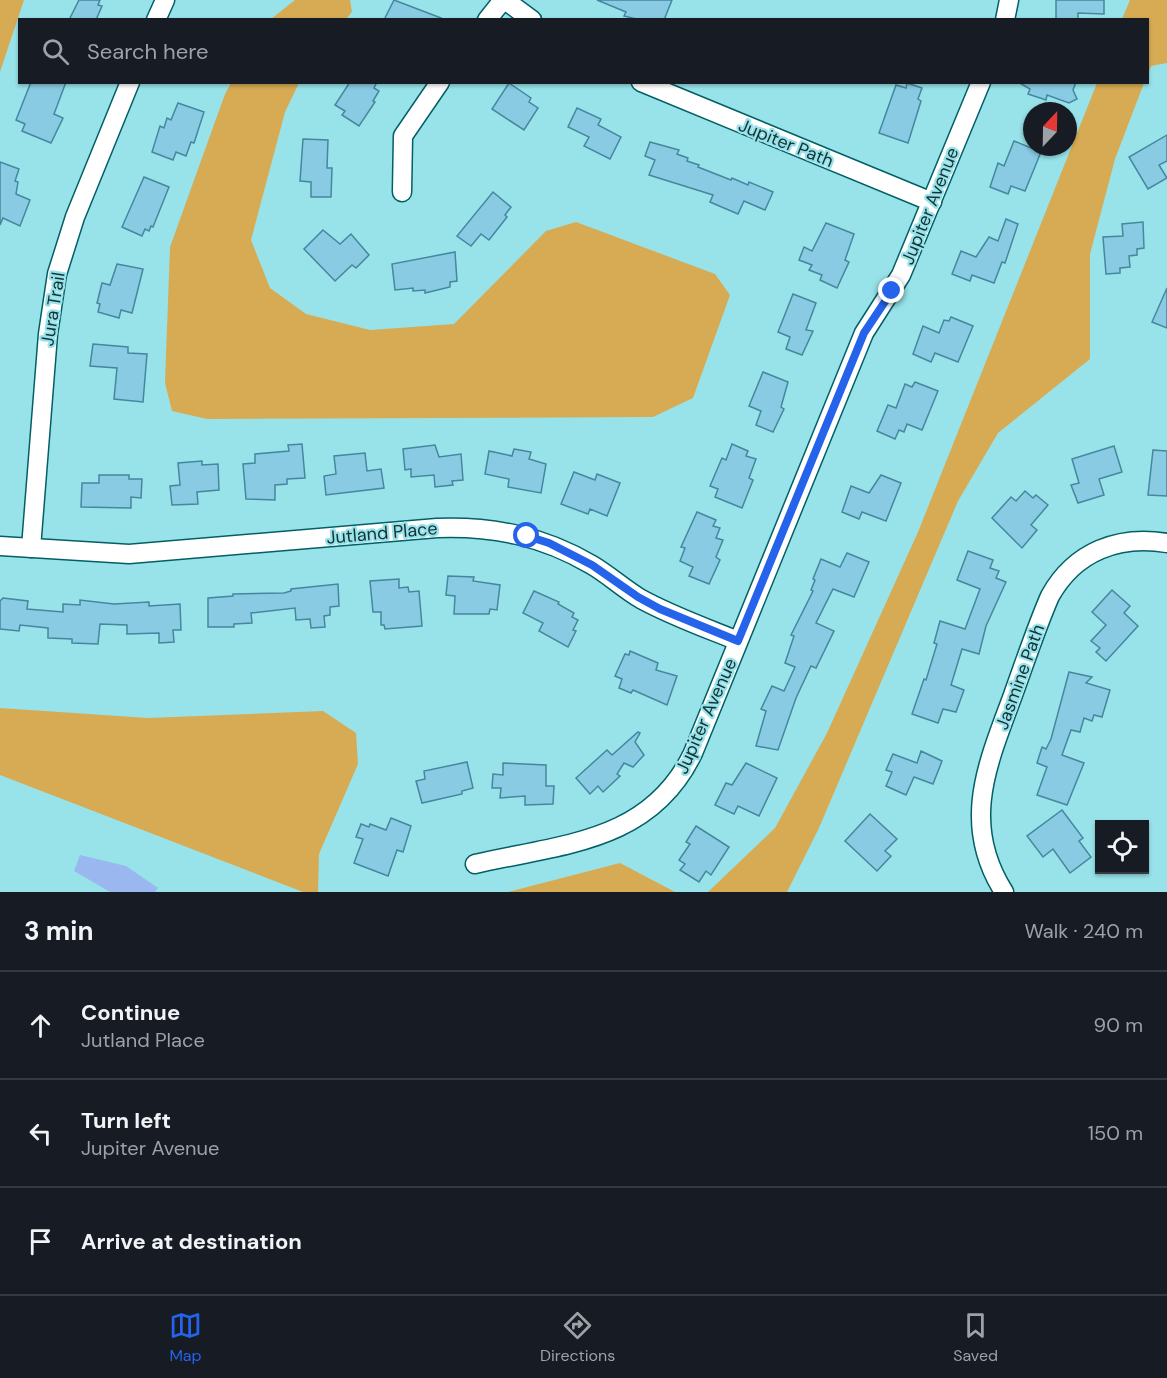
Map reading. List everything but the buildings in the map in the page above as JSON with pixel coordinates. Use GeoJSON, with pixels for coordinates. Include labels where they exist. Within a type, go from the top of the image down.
{"type":"FeatureCollection","features":[{"type":"Feature","properties":{"kind":"street"},"geometry":{"type":"LineString","coordinates":[[157,18],[165,0]]}},
{"type":"Feature","properties":{"kind":"street"},"geometry":{"type":"LineString","coordinates":[[489,18],[504,0],[529,18]]}},
{"type":"Feature","properties":{"kind":"street"},"geometry":{"type":"LineString","coordinates":[[1005,18],[1009,0]]}},
{"type":"Feature","properties":{"kind":"street","name":"Jura Trail"},"geometry":{"type":"LineString","coordinates":[[31,548],[48,334],[57,274],[75,217],[129,84]]}},
{"type":"Feature","properties":{"kind":"street"},"geometry":{"type":"LineString","coordinates":[[402,192],[403,136],[439,84]]}},
{"type":"Feature","properties":{"kind":"street","name":"Jupiter Path"},"geometry":{"type":"LineString","coordinates":[[646,84],[932,202]]}},
{"type":"Feature","properties":{"kind":"street","name":"Jupiter Avenue"},"geometry":{"type":"LineString","coordinates":[[475,864],[609,832],[639,818],[676,783],[687,766],[864,333],[901,275],[980,84]]}},
{"type":"Feature","properties":{"kind":"street","name":"Jutland Place"},"geometry":{"type":"LineString","coordinates":[[0,546],[129,554],[437,528],[482,528],[527,536],[549,543],[592,565],[638,597],[660,609],[738,641]]}},
{"type":"Feature","properties":{"kind":"street","name":"Jasmine Path"},"geometry":{"type":"LineString","coordinates":[[996,889],[983,840],[981,793],[990,760],[1050,596],[1065,574],[1094,552],[1127,540],[1167,543]]}},
{"type":"Feature","properties":{"kind":"shaded area"},"geometry":{"type":"Polygon","coordinates":[[[0,0],[24,0],[0,72],[0,0]]]}},
{"type":"Feature","properties":{"kind":"shaded area"},"geometry":{"type":"Polygon","coordinates":[[[295,0],[350,0],[352,12],[347,18],[272,18],[295,0]]]}},
{"type":"Feature","properties":{"kind":"shaded area"},"geometry":{"type":"Polygon","coordinates":[[[1130,0],[1167,0],[1167,63],[1151,66],[1149,71],[1149,18],[1122,18],[1130,0]]]}},
{"type":"Feature","properties":{"kind":"shaded area"},"geometry":{"type":"Polygon","coordinates":[[[230,84],[299,84],[285,112],[251,240],[270,288],[306,314],[370,330],[454,324],[546,231],[576,222],[715,274],[730,295],[693,398],[653,417],[207,419],[172,411],[165,383],[170,247],[230,84]]]}},
{"type":"Feature","properties":{"kind":"shaded area"},"geometry":{"type":"Polygon","coordinates":[[[1097,84],[1144,84],[1115,159],[1090,254],[1090,359],[998,433],[958,501],[819,828],[787,892],[708,892],[775,828],[827,733],[918,532],[1068,156],[1077,156],[1077,133],[1097,84]]]}},
{"type":"Feature","properties":{"kind":"shaded area"},"geometry":{"type":"Polygon","coordinates":[[[0,708],[148,718],[323,711],[356,733],[358,764],[319,854],[318,892],[303,892],[0,775],[0,708]]]}},
{"type":"Feature","properties":{"kind":"shaded area"},"geometry":{"type":"Polygon","coordinates":[[[620,863],[675,892],[508,892],[620,863]]]}},
{"type":"Feature","properties":{"kind":"water"},"geometry":{"type":"Polygon","coordinates":[[[80,855],[126,866],[158,888],[155,892],[110,892],[74,871],[80,855]]]}},
{"type":"Feature","properties":{"kind":"route"},"geometry":{"type":"LineString","coordinates":[[527,536],[549,543],[592,565],[638,597],[660,609],[738,641],[864,333],[892,291]]}}]}
